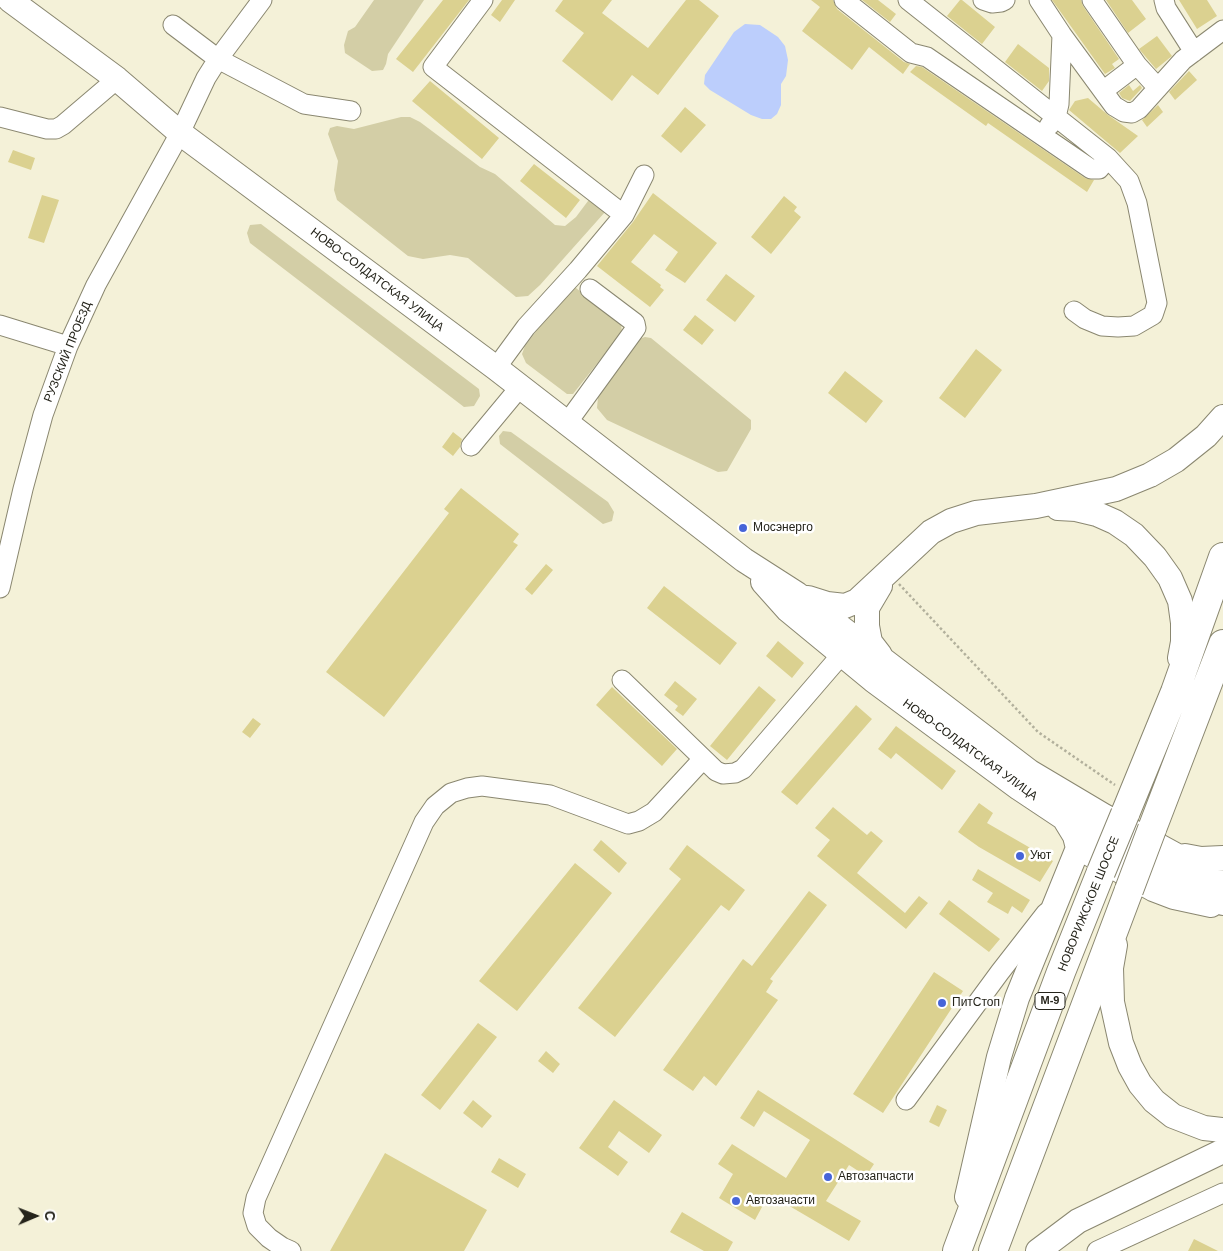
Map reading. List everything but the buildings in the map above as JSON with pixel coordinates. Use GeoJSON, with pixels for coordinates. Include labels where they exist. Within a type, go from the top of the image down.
{"type":"FeatureCollection","features":[{"type":"Feature","properties":{"kind":"highway","name":"НОВОРИЖСКОЕ ШОССЕ"},"geometry":{"type":"LineString","coordinates":[[955,1251],[1061,972],[1174,692],[1223,557]]}},
{"type":"Feature","properties":{"kind":"highway","name":"М-9"},"geometry":{"type":"LineString","coordinates":[[993,1251],[1223,644]]}},
{"type":"Feature","properties":{"kind":"main road","name":"НОВО-СОЛДАТСКАЯ УЛИЦА"},"geometry":{"type":"LineString","coordinates":[[10,0],[117,79],[180,133],[496,368],[744,560],[797,594],[1030,772],[1104,816],[1223,881]]}},
{"type":"Feature","properties":{"kind":"main road"},"geometry":{"type":"LineString","coordinates":[[885,660],[870,642],[867,626],[867,608],[891,578],[909,551],[931,532],[950,521],[976,514],[1036,506],[1116,489],[1150,475],[1176,460],[1206,436],[1223,417]]}},
{"type":"Feature","properties":{"kind":"main road"},"geometry":{"type":"LineString","coordinates":[[1036,506],[1076,509],[1097,514],[1115,522],[1134,535],[1156,557],[1170,578],[1180,600],[1182,612],[1183,642],[1174,692]]}},
{"type":"Feature","properties":{"kind":"main road","name":"НОВО-СОЛДАТСКАЯ УЛИЦА"},"geometry":{"type":"LineString","coordinates":[[744,560],[788,610],[873,680],[1011,782],[1064,818],[1223,903]]}},
{"type":"Feature","properties":{"kind":"main road"},"geometry":{"type":"LineString","coordinates":[[797,594],[826,604],[844,606],[857,601],[891,578]]}},
{"type":"Feature","properties":{"kind":"main road"},"geometry":{"type":"LineString","coordinates":[[955,1251],[999,1057],[1017,998],[1022,958],[1058,898],[1078,848],[1075,836],[1064,818]]}},
{"type":"Feature","properties":{"kind":"main road"},"geometry":{"type":"LineString","coordinates":[[1078,848],[1153,889],[1174,898],[1223,908]]}},
{"type":"Feature","properties":{"kind":"main road"},"geometry":{"type":"LineString","coordinates":[[1172,853],[1201,859],[1223,858]]}},
{"type":"Feature","properties":{"kind":"main road","name":"М-9"},"geometry":{"type":"LineString","coordinates":[[1119,918],[1111,968],[1112,1002],[1121,1042],[1130,1066],[1140,1084],[1154,1101],[1173,1116],[1204,1128],[1223,1130]]}},
{"type":"Feature","properties":{"kind":"main road"},"geometry":{"type":"LineString","coordinates":[[1038,1251],[1078,1221],[1223,1151]]}},
{"type":"Feature","properties":{"kind":"street","name":"РУЗСКИЙ ПРОЕЗД"},"geometry":{"type":"LineString","coordinates":[[0,588],[23,489],[43,415],[68,346],[96,285],[180,133],[206,78],[262,0]]}},
{"type":"Feature","properties":{"kind":"street"},"geometry":{"type":"LineString","coordinates":[[483,0],[433,67],[624,215]]}},
{"type":"Feature","properties":{"kind":"street"},"geometry":{"type":"LineString","coordinates":[[844,0],[911,53],[926,57],[1091,169],[1099,169],[1108,158]]}},
{"type":"Feature","properties":{"kind":"street"},"geometry":{"type":"LineString","coordinates":[[908,0],[1108,158],[1129,181],[1137,203],[1157,303],[1153,315],[1134,326],[1118,328],[1102,326],[1085,319],[1074,311]]}},
{"type":"Feature","properties":{"kind":"street"},"geometry":{"type":"LineString","coordinates":[[983,0],[1001,2],[1005,0]]}},
{"type":"Feature","properties":{"kind":"street"},"geometry":{"type":"LineString","coordinates":[[1039,0],[1114,106],[1124,112],[1132,113],[1138,109],[1182,60],[1223,30]]}},
{"type":"Feature","properties":{"kind":"street"},"geometry":{"type":"LineString","coordinates":[[1092,0],[1136,65],[1158,88]]}},
{"type":"Feature","properties":{"kind":"street"},"geometry":{"type":"LineString","coordinates":[[1164,0],[1166,8],[1194,52]]}},
{"type":"Feature","properties":{"kind":"street"},"geometry":{"type":"LineString","coordinates":[[173,25],[218,59],[304,104],[351,111]]}},
{"type":"Feature","properties":{"kind":"street"},"geometry":{"type":"LineString","coordinates":[[1043,136],[1056,117],[1059,104],[1062,35]]}},
{"type":"Feature","properties":{"kind":"street"},"geometry":{"type":"LineString","coordinates":[[1103,91],[1136,65]]}},
{"type":"Feature","properties":{"kind":"street"},"geometry":{"type":"LineString","coordinates":[[0,117],[47,129],[56,129],[117,79]]}},
{"type":"Feature","properties":{"kind":"street"},"geometry":{"type":"LineString","coordinates":[[496,368],[526,327],[578,270],[624,215],[644,175]]}},
{"type":"Feature","properties":{"kind":"street"},"geometry":{"type":"LineString","coordinates":[[567,422],[636,328],[635,323],[590,289]]}},
{"type":"Feature","properties":{"kind":"street"},"geometry":{"type":"LineString","coordinates":[[0,325],[68,346]]}},
{"type":"Feature","properties":{"kind":"street"},"geometry":{"type":"LineString","coordinates":[[471,446],[520,387]]}},
{"type":"Feature","properties":{"kind":"street"},"geometry":{"type":"LineString","coordinates":[[622,680],[716,770],[723,774],[734,773],[743,769],[842,654]]}},
{"type":"Feature","properties":{"kind":"street"},"geometry":{"type":"LineString","coordinates":[[291,1251],[282,1248],[257,1226],[253,1213],[256,1198],[424,822],[434,806],[451,793],[482,786],[550,795],[628,824],[639,821],[654,812],[703,759]]}},
{"type":"Feature","properties":{"kind":"street"},"geometry":{"type":"LineString","coordinates":[[906,1100],[1022,958]]}},
{"type":"Feature","properties":{"kind":"street"},"geometry":{"type":"LineString","coordinates":[[1097,1251],[1223,1193]]}},
{"type":"Feature","properties":{"kind":"path"},"geometry":{"type":"LineString","coordinates":[[891,578],[1038,732],[1116,785]]}},
{"type":"Feature","properties":{"kind":"shaded area"},"geometry":{"type":"Polygon","coordinates":[[[374,0],[424,0],[388,54],[383,70],[372,71],[345,53],[344,45],[348,31],[355,27],[374,0]]]}},
{"type":"Feature","properties":{"kind":"shaded area"},"geometry":{"type":"Polygon","coordinates":[[[401,117],[410,117],[420,122],[480,167],[495,174],[555,225],[565,226],[576,217],[593,197],[605,212],[528,296],[516,297],[468,258],[450,255],[423,259],[408,256],[337,200],[334,190],[338,161],[328,134],[330,128],[337,126],[354,129],[401,117]]]}},
{"type":"Feature","properties":{"kind":"shaded area"},"geometry":{"type":"Polygon","coordinates":[[[261,224],[479,389],[480,396],[474,406],[464,407],[250,243],[247,233],[250,225],[261,224]]]}},
{"type":"Feature","properties":{"kind":"shaded area"},"geometry":{"type":"Polygon","coordinates":[[[576,288],[621,324],[622,332],[573,394],[567,394],[526,363],[522,354],[525,346],[568,289],[576,288]]]}},
{"type":"Feature","properties":{"kind":"shaded area"},"geometry":{"type":"Polygon","coordinates":[[[645,337],[651,338],[751,420],[751,429],[727,471],[718,472],[607,420],[597,408],[598,397],[636,340],[645,337]]]}},
{"type":"Feature","properties":{"kind":"shaded area"},"geometry":{"type":"Polygon","coordinates":[[[503,431],[511,432],[608,502],[614,512],[612,521],[603,524],[500,444],[499,436],[503,431]]]}},
{"type":"Feature","properties":{"kind":"water"},"geometry":{"type":"Polygon","coordinates":[[[745,24],[760,25],[778,37],[785,46],[788,60],[786,76],[781,84],[781,105],[777,114],[771,119],[762,119],[751,115],[710,90],[704,84],[705,75],[734,32],[745,24]]]}},
{"type":"Feature","properties":{"kind":"place","name":"Мосэнерго"},"geometry":{"type":"Point","coordinates":[743,528]}},
{"type":"Feature","properties":{"kind":"place","name":"Уют"},"geometry":{"type":"Point","coordinates":[1020,856]}},
{"type":"Feature","properties":{"kind":"place","name":"ПитСтоп"},"geometry":{"type":"Point","coordinates":[942,1003]}},
{"type":"Feature","properties":{"kind":"place","name":"Автозапчасти"},"geometry":{"type":"Point","coordinates":[828,1177]}},
{"type":"Feature","properties":{"kind":"place","name":"Автозачасти"},"geometry":{"type":"Point","coordinates":[736,1201]}}]}
